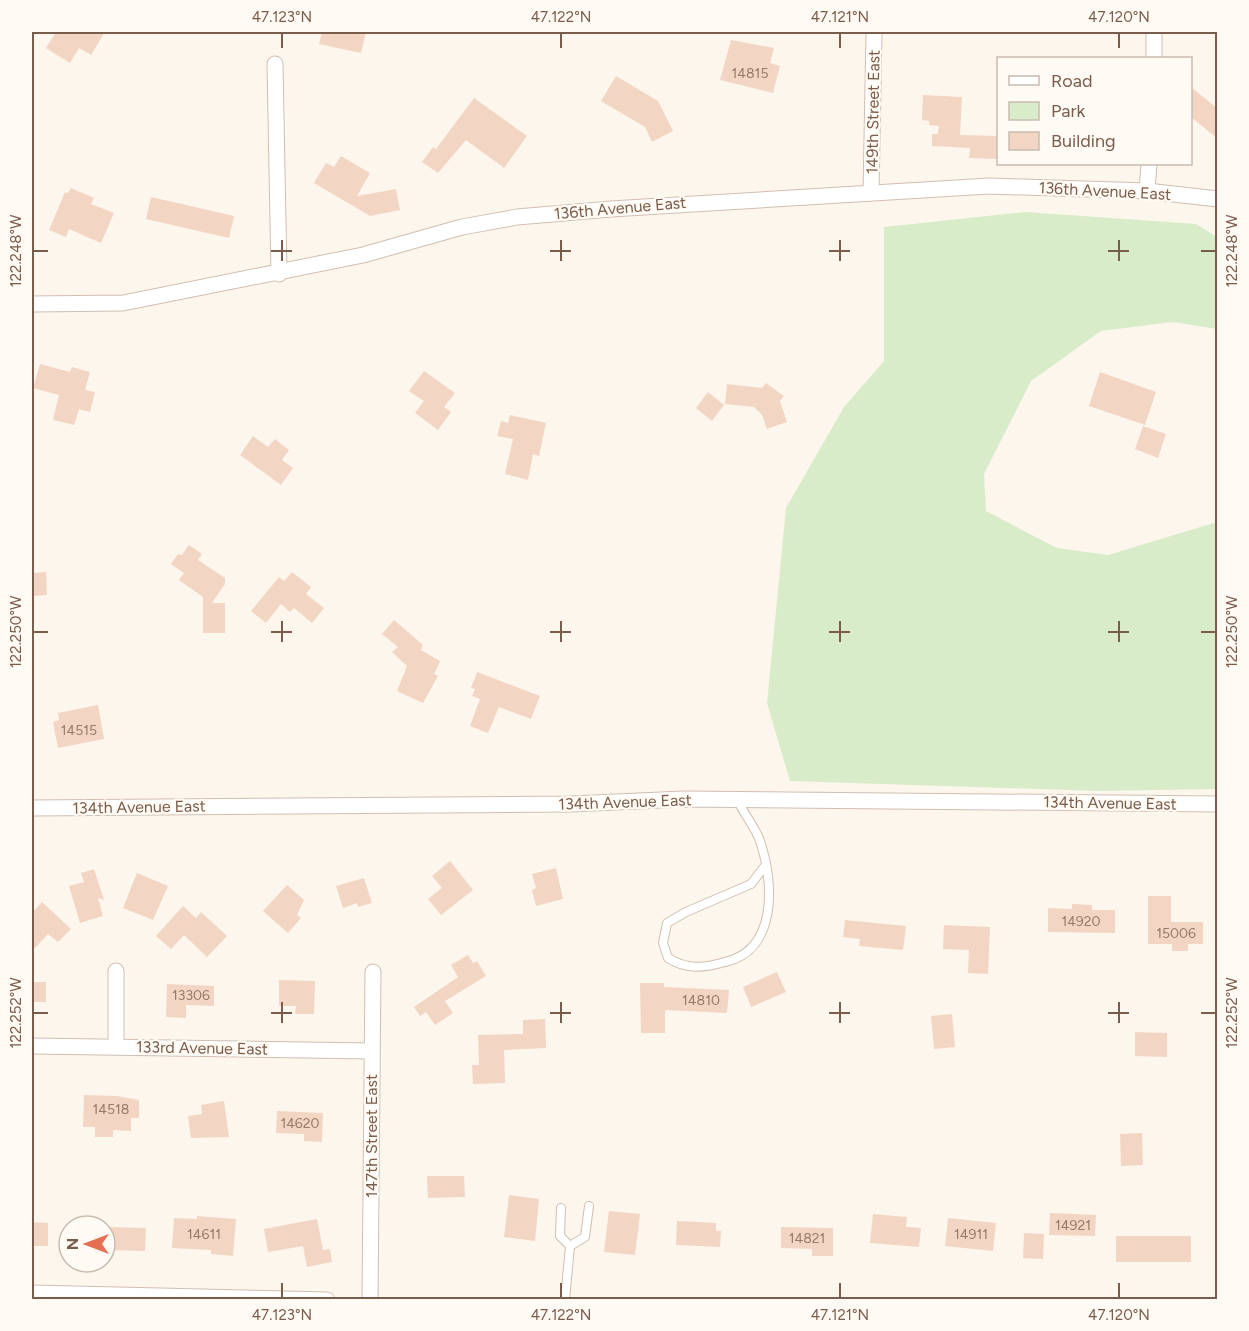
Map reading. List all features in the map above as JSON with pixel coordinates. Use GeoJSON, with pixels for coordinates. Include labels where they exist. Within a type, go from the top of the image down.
{"type":"FeatureCollection","features":[{"type":"Feature","properties":{"kind":"street","name":"149th Street East"},"geometry":{"type":"LineString","coordinates":[[871,193],[874,32]]}},
{"type":"Feature","properties":{"kind":"street"},"geometry":{"type":"LineString","coordinates":[[1154,32],[1154,57]]}},
{"type":"Feature","properties":{"kind":"street"},"geometry":{"type":"LineString","coordinates":[[276,64],[279,274]]}},
{"type":"Feature","properties":{"kind":"street"},"geometry":{"type":"LineString","coordinates":[[1147,191],[1149,165]]}},
{"type":"Feature","properties":{"kind":"street","name":"136th Avenue East"},"geometry":{"type":"LineString","coordinates":[[32,304],[123,303],[279,274],[363,255],[462,227],[517,217],[730,200],[989,186],[1147,191],[1218,199]]}},
{"type":"Feature","properties":{"kind":"street","name":"134th Avenue East"},"geometry":{"type":"LineString","coordinates":[[32,808],[571,804],[682,799],[1218,804]]}},
{"type":"Feature","properties":{"kind":"street"},"geometry":{"type":"LineString","coordinates":[[116,971],[116,1047]]}},
{"type":"Feature","properties":{"kind":"street","name":"147th Street East"},"geometry":{"type":"LineString","coordinates":[[370,1299],[373,972]]}},
{"type":"Feature","properties":{"kind":"street","name":"133rd Avenue East"},"geometry":{"type":"LineString","coordinates":[[32,1046],[372,1051]]}},
{"type":"Feature","properties":{"kind":"street"},"geometry":{"type":"LineString","coordinates":[[32,1293],[327,1299]]}},
{"type":"Feature","properties":{"kind":"lane"},"geometry":{"type":"LineString","coordinates":[[738,800],[760,840],[765,866],[768,890],[766,922],[755,947],[731,961],[705,967],[682,967],[668,958],[663,943],[668,923],[686,912],[751,884],[765,866]]}},
{"type":"Feature","properties":{"kind":"lane"},"geometry":{"type":"LineString","coordinates":[[570,1246],[585,1237],[589,1206]]}},
{"type":"Feature","properties":{"kind":"lane"},"geometry":{"type":"LineString","coordinates":[[561,1208],[560,1236],[570,1246]]}},
{"type":"Feature","properties":{"kind":"lane"},"geometry":{"type":"LineString","coordinates":[[565,1299],[570,1246]]}},
{"type":"Feature","properties":{"kind":"green space"},"geometry":{"type":"Polygon","coordinates":[[[1026,212],[1196,224],[1217,237],[1217,329],[1173,322],[1101,331],[1031,381],[984,474],[986,511],[1057,548],[1108,555],[1217,522],[1217,789],[1097,791],[790,781],[767,703],[786,508],[844,407],[884,361],[884,227],[1026,212]]]}},
{"type":"Feature","properties":{"kind":"building"},"geometry":{"type":"Polygon","coordinates":[[[56,32],[105,32],[91,55],[79,48],[70,63],[46,48],[56,32]]]}},
{"type":"Feature","properties":{"kind":"building"},"geometry":{"type":"Polygon","coordinates":[[[322,32],[366,32],[361,53],[319,44],[322,32]]]}},
{"type":"Feature","properties":{"kind":"building"},"geometry":{"type":"Polygon","coordinates":[[[731,40],[774,48],[770,63],[780,66],[773,93],[720,80],[731,40]]]}},
{"type":"Feature","properties":{"kind":"building"},"geometry":{"type":"Polygon","coordinates":[[[616,76],[658,101],[673,131],[652,142],[645,127],[601,101],[616,76]]]}},
{"type":"Feature","properties":{"kind":"building"},"geometry":{"type":"Polygon","coordinates":[[[1192,88],[1218,109],[1218,139],[1192,118],[1192,88]]]}},
{"type":"Feature","properties":{"kind":"building"},"geometry":{"type":"Polygon","coordinates":[[[923,95],[962,97],[960,135],[997,136],[997,159],[969,158],[970,148],[932,146],[932,134],[938,134],[939,126],[929,125],[929,121],[922,120],[923,95]]]}},
{"type":"Feature","properties":{"kind":"building"},"geometry":{"type":"Polygon","coordinates":[[[474,98],[527,136],[504,168],[466,140],[438,173],[422,162],[433,147],[436,149],[474,98]]]}},
{"type":"Feature","properties":{"kind":"building"},"geometry":{"type":"Polygon","coordinates":[[[341,156],[370,173],[357,196],[396,189],[400,210],[370,216],[314,183],[326,163],[334,167],[341,156]]]}},
{"type":"Feature","properties":{"kind":"building"},"geometry":{"type":"Polygon","coordinates":[[[71,188],[94,198],[91,204],[114,213],[101,243],[69,229],[66,237],[49,230],[65,192],[68,193],[71,188]]]}},
{"type":"Feature","properties":{"kind":"building"},"geometry":{"type":"Polygon","coordinates":[[[151,197],[234,216],[229,238],[146,219],[151,197]]]}},
{"type":"Feature","properties":{"kind":"building"},"geometry":{"type":"Polygon","coordinates":[[[40,364],[70,372],[72,367],[90,372],[85,390],[95,392],[90,412],[79,409],[74,425],[53,420],[59,395],[33,388],[40,364]]]}},
{"type":"Feature","properties":{"kind":"building"},"geometry":{"type":"Polygon","coordinates":[[[424,371],[455,393],[444,407],[451,412],[438,430],[415,413],[424,401],[409,391],[424,371]]]}},
{"type":"Feature","properties":{"kind":"building"},"geometry":{"type":"Polygon","coordinates":[[[1100,372],[1156,392],[1145,425],[1089,406],[1100,372]]]}},
{"type":"Feature","properties":{"kind":"building"},"geometry":{"type":"Polygon","coordinates":[[[766,383],[784,396],[780,401],[787,422],[767,429],[762,415],[754,407],[725,404],[727,384],[762,388],[766,383]]]}},
{"type":"Feature","properties":{"kind":"building"},"geometry":{"type":"Polygon","coordinates":[[[708,392],[724,405],[712,421],[696,408],[708,392]]]}},
{"type":"Feature","properties":{"kind":"building"},"geometry":{"type":"Polygon","coordinates":[[[510,415],[546,423],[539,456],[533,454],[528,480],[505,474],[513,439],[497,436],[501,421],[508,423],[510,415]]]}},
{"type":"Feature","properties":{"kind":"building"},"geometry":{"type":"Polygon","coordinates":[[[1143,426],[1166,434],[1158,458],[1135,449],[1143,426]]]}},
{"type":"Feature","properties":{"kind":"building"},"geometry":{"type":"Polygon","coordinates":[[[253,436],[268,447],[275,439],[289,450],[282,460],[293,468],[281,485],[240,455],[253,436]]]}},
{"type":"Feature","properties":{"kind":"building"},"geometry":{"type":"Polygon","coordinates":[[[189,545],[202,554],[198,560],[225,578],[225,584],[212,603],[225,603],[225,633],[203,633],[203,597],[179,580],[184,573],[171,564],[189,545]]]}},
{"type":"Feature","properties":{"kind":"building"},"geometry":{"type":"Polygon","coordinates":[[[46,572],[47,595],[32,596],[32,573],[46,572]]]}},
{"type":"Feature","properties":{"kind":"building"},"geometry":{"type":"Polygon","coordinates":[[[292,572],[311,587],[306,594],[324,608],[312,623],[294,608],[290,612],[281,604],[266,623],[251,611],[279,577],[284,581],[292,572]]]}},
{"type":"Feature","properties":{"kind":"building"},"geometry":{"type":"Polygon","coordinates":[[[394,620],[423,645],[421,650],[440,661],[434,674],[438,676],[423,703],[397,691],[407,666],[392,652],[398,647],[382,634],[394,620]]]}},
{"type":"Feature","properties":{"kind":"building"},"geometry":{"type":"Polygon","coordinates":[[[477,672],[540,696],[531,719],[499,707],[488,733],[470,726],[480,699],[472,696],[475,689],[471,688],[477,672]]]}},
{"type":"Feature","properties":{"kind":"building"},"geometry":{"type":"Polygon","coordinates":[[[98,705],[104,739],[58,748],[53,722],[59,720],[58,713],[98,705]]]}},
{"type":"Feature","properties":{"kind":"building"},"geometry":{"type":"Polygon","coordinates":[[[450,861],[473,890],[441,915],[428,899],[442,888],[432,876],[450,861]]]}},
{"type":"Feature","properties":{"kind":"building"},"geometry":{"type":"Polygon","coordinates":[[[556,868],[563,899],[536,906],[532,890],[536,888],[532,874],[556,868]]]}},
{"type":"Feature","properties":{"kind":"building"},"geometry":{"type":"Polygon","coordinates":[[[94,869],[104,900],[98,898],[103,916],[80,923],[69,886],[84,882],[81,873],[94,869]]]}},
{"type":"Feature","properties":{"kind":"building"},"geometry":{"type":"Polygon","coordinates":[[[137,873],[168,886],[153,920],[123,908],[137,873]]]}},
{"type":"Feature","properties":{"kind":"building"},"geometry":{"type":"Polygon","coordinates":[[[364,878],[372,903],[358,907],[357,903],[343,908],[336,886],[364,878]]]}},
{"type":"Feature","properties":{"kind":"building"},"geometry":{"type":"Polygon","coordinates":[[[287,885],[304,900],[297,915],[301,918],[288,933],[263,911],[287,885]]]}},
{"type":"Feature","properties":{"kind":"building"},"geometry":{"type":"Polygon","coordinates":[[[1148,896],[1171,896],[1171,922],[1203,922],[1203,944],[1188,944],[1188,951],[1172,951],[1172,944],[1148,944],[1148,896]]]}},
{"type":"Feature","properties":{"kind":"building"},"geometry":{"type":"Polygon","coordinates":[[[42,902],[71,929],[58,942],[48,934],[32,951],[32,913],[42,902]]]}},
{"type":"Feature","properties":{"kind":"building"},"geometry":{"type":"Polygon","coordinates":[[[1072,904],[1092,905],[1092,910],[1115,910],[1115,933],[1048,932],[1048,908],[1072,909],[1072,904]]]}},
{"type":"Feature","properties":{"kind":"building"},"geometry":{"type":"Polygon","coordinates":[[[183,906],[196,918],[201,912],[227,936],[207,957],[184,935],[171,949],[156,936],[183,906]]]}},
{"type":"Feature","properties":{"kind":"building"},"geometry":{"type":"Polygon","coordinates":[[[845,920],[906,926],[903,950],[859,946],[860,939],[843,937],[845,920]]]}},
{"type":"Feature","properties":{"kind":"building"},"geometry":{"type":"Polygon","coordinates":[[[944,925],[990,927],[988,974],[968,973],[969,950],[943,949],[944,925]]]}},
{"type":"Feature","properties":{"kind":"building"},"geometry":{"type":"Polygon","coordinates":[[[468,955],[473,963],[477,961],[486,976],[445,1001],[453,1013],[435,1025],[426,1012],[420,1016],[414,1007],[458,977],[451,965],[468,955]]]}},
{"type":"Feature","properties":{"kind":"building"},"geometry":{"type":"Polygon","coordinates":[[[777,972],[786,992],[751,1007],[743,987],[777,972]]]}},
{"type":"Feature","properties":{"kind":"building"},"geometry":{"type":"Polygon","coordinates":[[[279,980],[315,981],[314,1014],[295,1014],[296,1006],[279,1006],[279,980]]]}},
{"type":"Feature","properties":{"kind":"building"},"geometry":{"type":"Polygon","coordinates":[[[32,982],[46,982],[46,1002],[32,1002],[32,982]]]}},
{"type":"Feature","properties":{"kind":"building"},"geometry":{"type":"Polygon","coordinates":[[[640,983],[664,983],[664,987],[729,990],[727,1013],[665,1010],[665,1033],[641,1033],[640,983]]]}},
{"type":"Feature","properties":{"kind":"building"},"geometry":{"type":"Polygon","coordinates":[[[167,984],[214,986],[214,1006],[186,1005],[186,1018],[166,1017],[167,984]]]}},
{"type":"Feature","properties":{"kind":"building"},"geometry":{"type":"Polygon","coordinates":[[[952,1014],[955,1047],[934,1049],[931,1016],[952,1014]]]}},
{"type":"Feature","properties":{"kind":"building"},"geometry":{"type":"Polygon","coordinates":[[[545,1019],[546,1048],[504,1050],[505,1083],[473,1084],[472,1065],[479,1065],[478,1035],[523,1034],[523,1020],[545,1019]]]}},
{"type":"Feature","properties":{"kind":"building"},"geometry":{"type":"Polygon","coordinates":[[[1135,1032],[1167,1033],[1167,1057],[1135,1056],[1135,1032]]]}},
{"type":"Feature","properties":{"kind":"building"},"geometry":{"type":"Polygon","coordinates":[[[84,1095],[117,1096],[139,1100],[139,1118],[131,1118],[131,1131],[113,1130],[113,1137],[95,1137],[95,1127],[83,1127],[84,1095]]]}},
{"type":"Feature","properties":{"kind":"building"},"geometry":{"type":"Polygon","coordinates":[[[224,1101],[229,1137],[191,1138],[188,1116],[202,1114],[201,1105],[224,1101]]]}},
{"type":"Feature","properties":{"kind":"building"},"geometry":{"type":"Polygon","coordinates":[[[277,1111],[323,1113],[322,1142],[304,1141],[304,1134],[276,1133],[277,1111]]]}},
{"type":"Feature","properties":{"kind":"building"},"geometry":{"type":"Polygon","coordinates":[[[1142,1133],[1143,1165],[1121,1166],[1120,1134],[1142,1133]]]}},
{"type":"Feature","properties":{"kind":"building"},"geometry":{"type":"Polygon","coordinates":[[[427,1176],[464,1176],[465,1197],[428,1198],[427,1176]]]}},
{"type":"Feature","properties":{"kind":"building"},"geometry":{"type":"Polygon","coordinates":[[[509,1195],[539,1199],[535,1241],[504,1237],[509,1195]]]}},
{"type":"Feature","properties":{"kind":"building"},"geometry":{"type":"Polygon","coordinates":[[[609,1211],[640,1214],[635,1255],[604,1252],[609,1211]]]}},
{"type":"Feature","properties":{"kind":"building"},"geometry":{"type":"Polygon","coordinates":[[[1050,1213],[1096,1215],[1095,1236],[1049,1235],[1050,1213]]]}},
{"type":"Feature","properties":{"kind":"building"},"geometry":{"type":"Polygon","coordinates":[[[873,1214],[907,1217],[906,1227],[921,1228],[919,1247],[870,1243],[873,1214]]]}},
{"type":"Feature","properties":{"kind":"building"},"geometry":{"type":"Polygon","coordinates":[[[197,1216],[236,1219],[233,1256],[211,1254],[211,1250],[172,1248],[174,1218],[197,1219],[197,1216]]]}},
{"type":"Feature","properties":{"kind":"building"},"geometry":{"type":"Polygon","coordinates":[[[948,1218],[996,1223],[993,1251],[945,1246],[948,1218]]]}},
{"type":"Feature","properties":{"kind":"building"},"geometry":{"type":"Polygon","coordinates":[[[317,1219],[323,1250],[330,1249],[332,1262],[307,1267],[303,1246],[268,1252],[264,1229],[317,1219]]]}},
{"type":"Feature","properties":{"kind":"building"},"geometry":{"type":"Polygon","coordinates":[[[677,1221],[716,1223],[716,1231],[721,1231],[720,1247],[676,1245],[677,1221]]]}},
{"type":"Feature","properties":{"kind":"building"},"geometry":{"type":"Polygon","coordinates":[[[32,1222],[48,1223],[48,1246],[32,1246],[32,1222]]]}},
{"type":"Feature","properties":{"kind":"building"},"geometry":{"type":"Polygon","coordinates":[[[117,1227],[146,1228],[145,1251],[117,1250],[117,1227]]]}},
{"type":"Feature","properties":{"kind":"building"},"geometry":{"type":"Polygon","coordinates":[[[781,1227],[833,1228],[833,1256],[812,1256],[812,1249],[781,1248],[781,1227]]]}},
{"type":"Feature","properties":{"kind":"building"},"geometry":{"type":"Polygon","coordinates":[[[1024,1233],[1044,1234],[1043,1259],[1023,1258],[1024,1233]]]}},
{"type":"Feature","properties":{"kind":"building"},"geometry":{"type":"Polygon","coordinates":[[[1116,1236],[1191,1236],[1191,1262],[1116,1262],[1116,1236]]]}}]}
